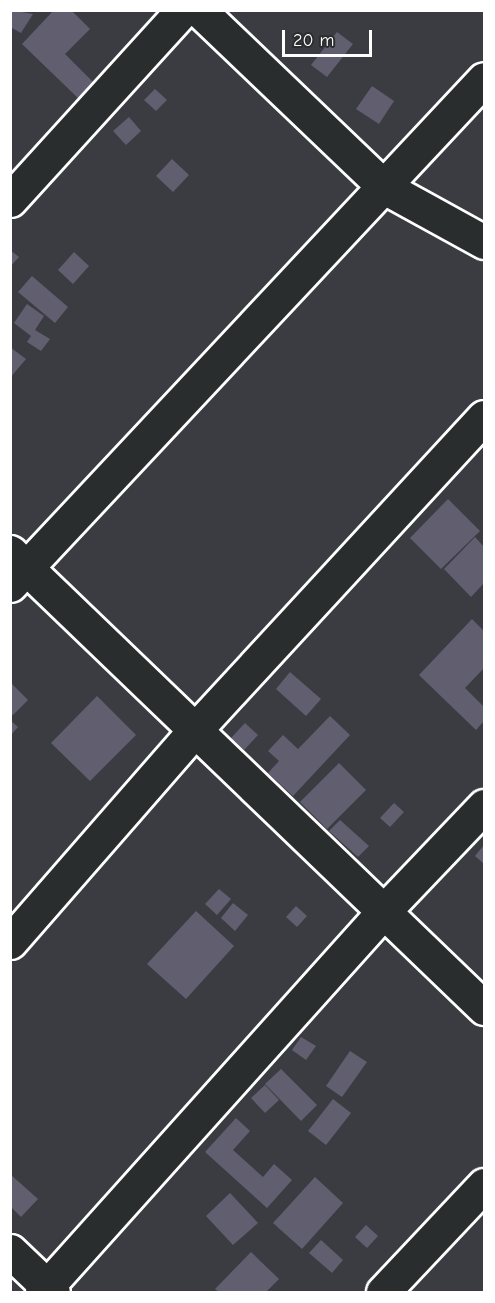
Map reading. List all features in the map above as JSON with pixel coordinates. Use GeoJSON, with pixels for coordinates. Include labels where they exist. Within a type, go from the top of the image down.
{"type":"FeatureCollection","features":[{"type":"Feature","properties":{"kind":"street"},"geometry":{"type":"LineString","coordinates":[[10,200],[183,10]]}},
{"type":"Feature","properties":{"kind":"street"},"geometry":{"type":"LineString","coordinates":[[199,10],[384,187],[484,242]]}},
{"type":"Feature","properties":{"kind":"street"},"geometry":{"type":"LineString","coordinates":[[484,79],[384,187],[16,568],[195,730],[484,1008]]}},
{"type":"Feature","properties":{"kind":"street"},"geometry":{"type":"LineString","coordinates":[[10,942],[195,730],[484,417]]}},
{"type":"Feature","properties":{"kind":"street"},"geometry":{"type":"LineString","coordinates":[[10,1251],[48,1291],[384,911],[484,806]]}},
{"type":"Feature","properties":{"kind":"street"},"geometry":{"type":"LineString","coordinates":[[383,1293],[484,1185]]}},
{"type":"Feature","properties":{"kind":"building"},"geometry":{"type":"Polygon","coordinates":[[[10,10],[33,14],[21,33],[10,27],[10,10]]]}},
{"type":"Feature","properties":{"kind":"building"},"geometry":{"type":"Polygon","coordinates":[[[54,10],[71,10],[90,29],[65,54],[96,85],[80,100],[22,44],[54,10]]]}},
{"type":"Feature","properties":{"kind":"building"},"geometry":{"type":"Polygon","coordinates":[[[337,32],[353,44],[327,77],[311,65],[337,32]]]}},
{"type":"Feature","properties":{"kind":"building"},"geometry":{"type":"Polygon","coordinates":[[[372,86],[394,101],[379,124],[356,109],[372,86]]]}},
{"type":"Feature","properties":{"kind":"building"},"geometry":{"type":"Polygon","coordinates":[[[155,89],[167,100],[156,111],[144,100],[155,89]]]}},
{"type":"Feature","properties":{"kind":"building"},"geometry":{"type":"Polygon","coordinates":[[[129,117],[141,131],[126,145],[113,131],[129,117]]]}},
{"type":"Feature","properties":{"kind":"building"},"geometry":{"type":"Polygon","coordinates":[[[172,159],[189,175],[173,192],[156,176],[172,159]]]}},
{"type":"Feature","properties":{"kind":"building"},"geometry":{"type":"Polygon","coordinates":[[[10,250],[19,257],[10,267],[10,250]]]}},
{"type":"Feature","properties":{"kind":"building"},"geometry":{"type":"Polygon","coordinates":[[[74,252],[89,266],[73,284],[58,270],[74,252]]]}},
{"type":"Feature","properties":{"kind":"building"},"geometry":{"type":"Polygon","coordinates":[[[32,276],[68,307],[55,323],[18,292],[32,276]]]}},
{"type":"Feature","properties":{"kind":"building"},"geometry":{"type":"Polygon","coordinates":[[[27,304],[44,316],[35,330],[50,339],[41,351],[27,342],[31,336],[14,323],[27,304]]]}},
{"type":"Feature","properties":{"kind":"building"},"geometry":{"type":"Polygon","coordinates":[[[10,347],[26,359],[10,378],[10,347]]]}},
{"type":"Feature","properties":{"kind":"building"},"geometry":{"type":"Polygon","coordinates":[[[448,499],[480,531],[441,569],[410,538],[448,499]]]}},
{"type":"Feature","properties":{"kind":"building"},"geometry":{"type":"Polygon","coordinates":[[[475,537],[484,547],[484,583],[471,597],[444,569],[475,537]]]}},
{"type":"Feature","properties":{"kind":"building"},"geometry":{"type":"Polygon","coordinates":[[[472,619],[484,631],[484,668],[465,688],[484,707],[484,721],[476,730],[419,675],[472,619]]]}},
{"type":"Feature","properties":{"kind":"building"},"geometry":{"type":"Polygon","coordinates":[[[290,672],[321,699],[306,716],[276,689],[290,672]]]}},
{"type":"Feature","properties":{"kind":"building"},"geometry":{"type":"Polygon","coordinates":[[[12,684],[28,700],[13,715],[10,713],[12,684]]]}},
{"type":"Feature","properties":{"kind":"building"},"geometry":{"type":"Polygon","coordinates":[[[97,696],[136,735],[90,781],[51,743],[97,696]]]}},
{"type":"Feature","properties":{"kind":"building"},"geometry":{"type":"Polygon","coordinates":[[[330,716],[350,735],[293,796],[268,773],[279,761],[268,751],[283,735],[298,749],[330,716]]]}},
{"type":"Feature","properties":{"kind":"building"},"geometry":{"type":"Polygon","coordinates":[[[10,720],[18,727],[10,736],[10,720]]]}},
{"type":"Feature","properties":{"kind":"building"},"geometry":{"type":"Polygon","coordinates":[[[245,723],[258,735],[244,750],[231,738],[245,723]]]}},
{"type":"Feature","properties":{"kind":"building"},"geometry":{"type":"Polygon","coordinates":[[[339,763],[366,790],[327,829],[300,802],[339,763]]]}},
{"type":"Feature","properties":{"kind":"building"},"geometry":{"type":"Polygon","coordinates":[[[394,803],[404,812],[390,827],[380,818],[394,803]]]}},
{"type":"Feature","properties":{"kind":"building"},"geometry":{"type":"Polygon","coordinates":[[[340,820],[369,846],[358,857],[329,831],[340,820]]]}},
{"type":"Feature","properties":{"kind":"building"},"geometry":{"type":"Polygon","coordinates":[[[484,845],[484,864],[475,856],[484,845]]]}},
{"type":"Feature","properties":{"kind":"building"},"geometry":{"type":"Polygon","coordinates":[[[219,889],[231,899],[217,915],[205,904],[219,889]]]}},
{"type":"Feature","properties":{"kind":"building"},"geometry":{"type":"Polygon","coordinates":[[[233,903],[248,915],[235,931],[221,918],[233,903]]]}},
{"type":"Feature","properties":{"kind":"building"},"geometry":{"type":"Polygon","coordinates":[[[296,906],[307,916],[297,927],[286,917],[296,906]]]}},
{"type":"Feature","properties":{"kind":"building"},"geometry":{"type":"Polygon","coordinates":[[[196,911],[234,946],[186,999],[147,964],[196,911]]]}},
{"type":"Feature","properties":{"kind":"building"},"geometry":{"type":"Polygon","coordinates":[[[301,1037],[316,1046],[306,1060],[292,1050],[301,1037]]]}},
{"type":"Feature","properties":{"kind":"building"},"geometry":{"type":"Polygon","coordinates":[[[350,1051],[367,1062],[342,1097],[326,1086],[350,1051]]]}},
{"type":"Feature","properties":{"kind":"building"},"geometry":{"type":"Polygon","coordinates":[[[281,1069],[317,1105],[301,1121],[265,1084],[281,1069]]]}},
{"type":"Feature","properties":{"kind":"building"},"geometry":{"type":"Polygon","coordinates":[[[265,1085],[279,1100],[265,1113],[251,1098],[265,1085]]]}},
{"type":"Feature","properties":{"kind":"building"},"geometry":{"type":"Polygon","coordinates":[[[333,1099],[351,1113],[326,1145],[308,1131],[333,1099]]]}},
{"type":"Feature","properties":{"kind":"building"},"geometry":{"type":"Polygon","coordinates":[[[236,1118],[250,1131],[233,1150],[263,1177],[274,1164],[292,1180],[267,1208],[205,1152],[236,1118]]]}},
{"type":"Feature","properties":{"kind":"building"},"geometry":{"type":"Polygon","coordinates":[[[10,1174],[38,1199],[21,1217],[10,1206],[10,1174]]]}},
{"type":"Feature","properties":{"kind":"building"},"geometry":{"type":"Polygon","coordinates":[[[315,1177],[343,1203],[302,1249],[273,1223],[315,1177]]]}},
{"type":"Feature","properties":{"kind":"building"},"geometry":{"type":"Polygon","coordinates":[[[230,1193],[258,1223],[233,1245],[206,1216],[230,1193]]]}},
{"type":"Feature","properties":{"kind":"building"},"geometry":{"type":"Polygon","coordinates":[[[366,1225],[378,1236],[367,1248],[355,1237],[366,1225]]]}},
{"type":"Feature","properties":{"kind":"building"},"geometry":{"type":"Polygon","coordinates":[[[321,1240],[343,1260],[332,1273],[309,1253],[321,1240]]]}},
{"type":"Feature","properties":{"kind":"building"},"geometry":{"type":"Polygon","coordinates":[[[251,1252],[279,1279],[266,1292],[219,1292],[215,1289],[251,1252]]]}}]}
